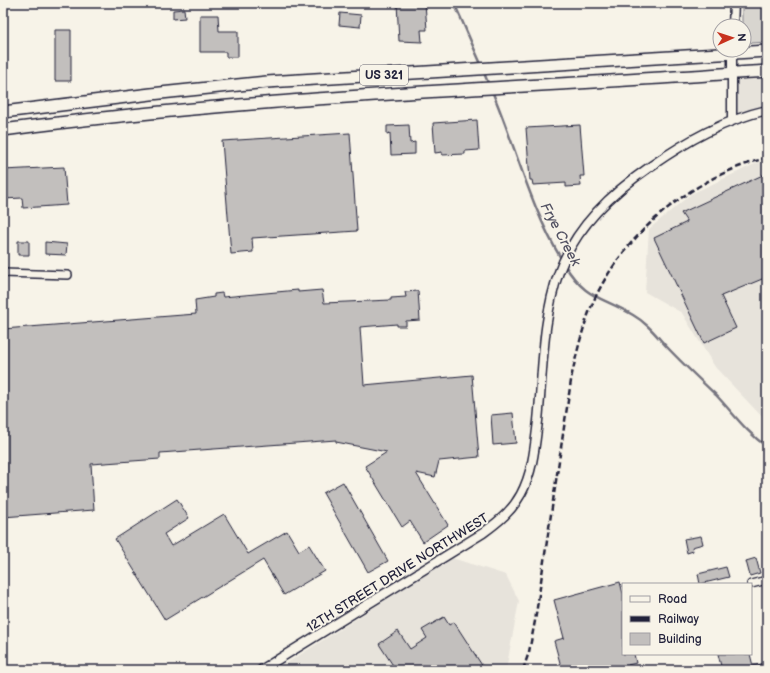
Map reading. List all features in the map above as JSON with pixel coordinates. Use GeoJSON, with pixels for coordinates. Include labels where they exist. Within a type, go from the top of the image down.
{"type":"FeatureCollection","features":[{"type":"Feature","properties":{"kind":"highway","name":"US 321"},"geometry":{"type":"LineString","coordinates":[[752,51],[767,51]]}},
{"type":"Feature","properties":{"kind":"highway","name":"US 321"},"geometry":{"type":"LineString","coordinates":[[3,112],[120,97],[267,82],[712,53]]}},
{"type":"Feature","properties":{"kind":"highway","name":"US 321"},"geometry":{"type":"LineString","coordinates":[[3,130],[151,113],[268,103],[767,71]]}},
{"type":"Feature","properties":{"kind":"street"},"geometry":{"type":"LineString","coordinates":[[733,18],[734,3]]}},
{"type":"Feature","properties":{"kind":"street"},"geometry":{"type":"LineString","coordinates":[[732,58],[732,120]]}},
{"type":"Feature","properties":{"kind":"street","name":"12TH STREET DRIVE NORTHWEST"},"geometry":{"type":"LineString","coordinates":[[260,670],[477,537],[499,522],[510,510],[521,494],[536,446],[549,314],[559,272],[568,253],[593,216],[634,178],[686,144],[732,120],[767,110]]}},
{"type":"Feature","properties":{"kind":"street"},"geometry":{"type":"LineString","coordinates":[[3,273],[68,275]]}},
{"type":"Feature","properties":{"kind":"street"},"geometry":{"type":"LineString","coordinates":[[752,584],[767,580]]}},
{"type":"Feature","properties":{"kind":"shaded area"},"geometry":{"type":"Polygon","coordinates":[[[742,3],[767,3],[767,42],[752,43],[752,18],[742,18],[742,3]]]}},
{"type":"Feature","properties":{"kind":"shaded area"},"geometry":{"type":"Polygon","coordinates":[[[767,71],[767,110],[732,120],[732,74],[767,71]]]}},
{"type":"Feature","properties":{"kind":"shaded area"},"geometry":{"type":"Polygon","coordinates":[[[767,161],[767,422],[715,367],[682,313],[645,292],[649,229],[691,194],[757,163],[767,161]]]}},
{"type":"Feature","properties":{"kind":"shaded area"},"geometry":{"type":"Polygon","coordinates":[[[452,558],[506,575],[519,601],[506,670],[276,670],[452,558]]]}},
{"type":"Feature","properties":{"kind":"building"},"geometry":{"type":"Polygon","coordinates":[[[397,3],[425,3],[427,30],[421,30],[422,42],[399,41],[397,3]]]}},
{"type":"Feature","properties":{"kind":"building"},"geometry":{"type":"Polygon","coordinates":[[[184,9],[185,18],[173,19],[173,10],[184,9]]]}},
{"type":"Feature","properties":{"kind":"building"},"geometry":{"type":"Polygon","coordinates":[[[340,13],[361,15],[360,27],[339,25],[340,13]]]}},
{"type":"Feature","properties":{"kind":"building"},"geometry":{"type":"Polygon","coordinates":[[[200,15],[218,15],[219,31],[238,31],[238,57],[226,57],[226,52],[200,52],[200,15]]]}},
{"type":"Feature","properties":{"kind":"building"},"geometry":{"type":"Polygon","coordinates":[[[55,30],[71,30],[71,81],[55,81],[55,30]]]}},
{"type":"Feature","properties":{"kind":"building"},"geometry":{"type":"Polygon","coordinates":[[[477,120],[479,150],[465,151],[465,154],[442,155],[442,152],[435,153],[433,123],[477,120]]]}},
{"type":"Feature","properties":{"kind":"building"},"geometry":{"type":"Polygon","coordinates":[[[409,125],[410,143],[415,142],[415,154],[391,155],[390,133],[387,134],[387,126],[409,125]]]}},
{"type":"Feature","properties":{"kind":"building"},"geometry":{"type":"Polygon","coordinates":[[[580,125],[584,176],[580,176],[581,186],[566,187],[566,183],[533,185],[532,180],[530,180],[526,128],[580,125]]]}},
{"type":"Feature","properties":{"kind":"building"},"geometry":{"type":"Polygon","coordinates":[[[350,133],[357,231],[252,238],[253,252],[231,254],[222,141],[350,133]]]}},
{"type":"Feature","properties":{"kind":"building"},"geometry":{"type":"Polygon","coordinates":[[[64,167],[67,205],[23,208],[22,198],[3,199],[3,170],[64,167]]]}},
{"type":"Feature","properties":{"kind":"building"},"geometry":{"type":"Polygon","coordinates":[[[767,173],[767,277],[721,296],[736,328],[704,343],[654,238],[687,222],[681,213],[767,173]]]}},
{"type":"Feature","properties":{"kind":"building"},"geometry":{"type":"Polygon","coordinates":[[[18,241],[29,241],[29,255],[18,255],[18,241]]]}},
{"type":"Feature","properties":{"kind":"building"},"geometry":{"type":"Polygon","coordinates":[[[45,242],[67,244],[66,255],[45,254],[45,242]]]}},
{"type":"Feature","properties":{"kind":"building"},"geometry":{"type":"Polygon","coordinates":[[[298,290],[298,292],[322,290],[324,303],[391,300],[391,298],[406,297],[405,292],[418,291],[420,320],[406,321],[406,326],[397,326],[397,324],[360,327],[364,385],[472,375],[479,457],[439,461],[435,477],[416,473],[448,525],[423,542],[410,521],[402,527],[365,466],[387,452],[336,442],[336,440],[160,453],[160,459],[91,464],[94,510],[3,517],[3,329],[196,314],[195,300],[214,297],[214,294],[222,293],[223,297],[298,290]]]}},
{"type":"Feature","properties":{"kind":"building"},"geometry":{"type":"Polygon","coordinates":[[[513,413],[516,443],[493,445],[491,415],[513,413]]]}},
{"type":"Feature","properties":{"kind":"building"},"geometry":{"type":"Polygon","coordinates":[[[343,482],[388,561],[368,572],[323,493],[343,482]]]}},
{"type":"Feature","properties":{"kind":"building"},"geometry":{"type":"Polygon","coordinates":[[[177,499],[189,518],[164,534],[171,546],[224,514],[248,554],[287,531],[299,551],[309,545],[325,571],[284,595],[263,560],[165,620],[115,539],[177,499]]]}},
{"type":"Feature","properties":{"kind":"building"},"geometry":{"type":"Polygon","coordinates":[[[701,536],[703,544],[692,547],[693,551],[687,553],[684,539],[701,536]]]}},
{"type":"Feature","properties":{"kind":"building"},"geometry":{"type":"Polygon","coordinates":[[[756,558],[760,573],[750,576],[746,561],[756,558]]]}},
{"type":"Feature","properties":{"kind":"building"},"geometry":{"type":"Polygon","coordinates":[[[726,567],[729,577],[700,583],[698,574],[726,567]]]}},
{"type":"Feature","properties":{"kind":"building"},"geometry":{"type":"Polygon","coordinates":[[[620,582],[622,590],[622,655],[634,655],[636,663],[628,665],[629,670],[562,670],[554,641],[564,638],[554,600],[620,582]]]}},
{"type":"Feature","properties":{"kind":"building"},"geometry":{"type":"Polygon","coordinates":[[[444,617],[449,625],[454,622],[485,670],[396,670],[379,644],[398,631],[410,649],[427,638],[422,630],[444,617]]]}},
{"type":"Feature","properties":{"kind":"building"},"geometry":{"type":"Polygon","coordinates":[[[718,655],[750,655],[753,666],[765,663],[767,670],[722,670],[718,655]]]}},
{"type":"Feature","properties":{"kind":"waterway","name":"Frye Creek"},"geometry":{"type":"LineString","coordinates":[[454,3],[482,66]]}},
{"type":"Feature","properties":{"kind":"waterway","name":"Frye Creek"},"geometry":{"type":"LineString","coordinates":[[484,73],[489,85]]}},
{"type":"Feature","properties":{"kind":"waterway","name":"Frye Creek"},"geometry":{"type":"LineString","coordinates":[[492,91],[532,198],[562,260]]}},
{"type":"Feature","properties":{"kind":"waterway","name":"Frye Creek"},"geometry":{"type":"LineString","coordinates":[[564,264],[572,276],[587,291],[633,315],[647,325],[678,359],[716,395],[746,429],[767,447]]}},
{"type":"Feature","properties":{"kind":"railway"},"geometry":{"type":"LineString","coordinates":[[523,670],[529,652],[535,621],[572,374],[579,344],[596,296],[626,249],[645,228],[667,209],[690,192],[715,177],[741,166],[767,158]]}}]}
